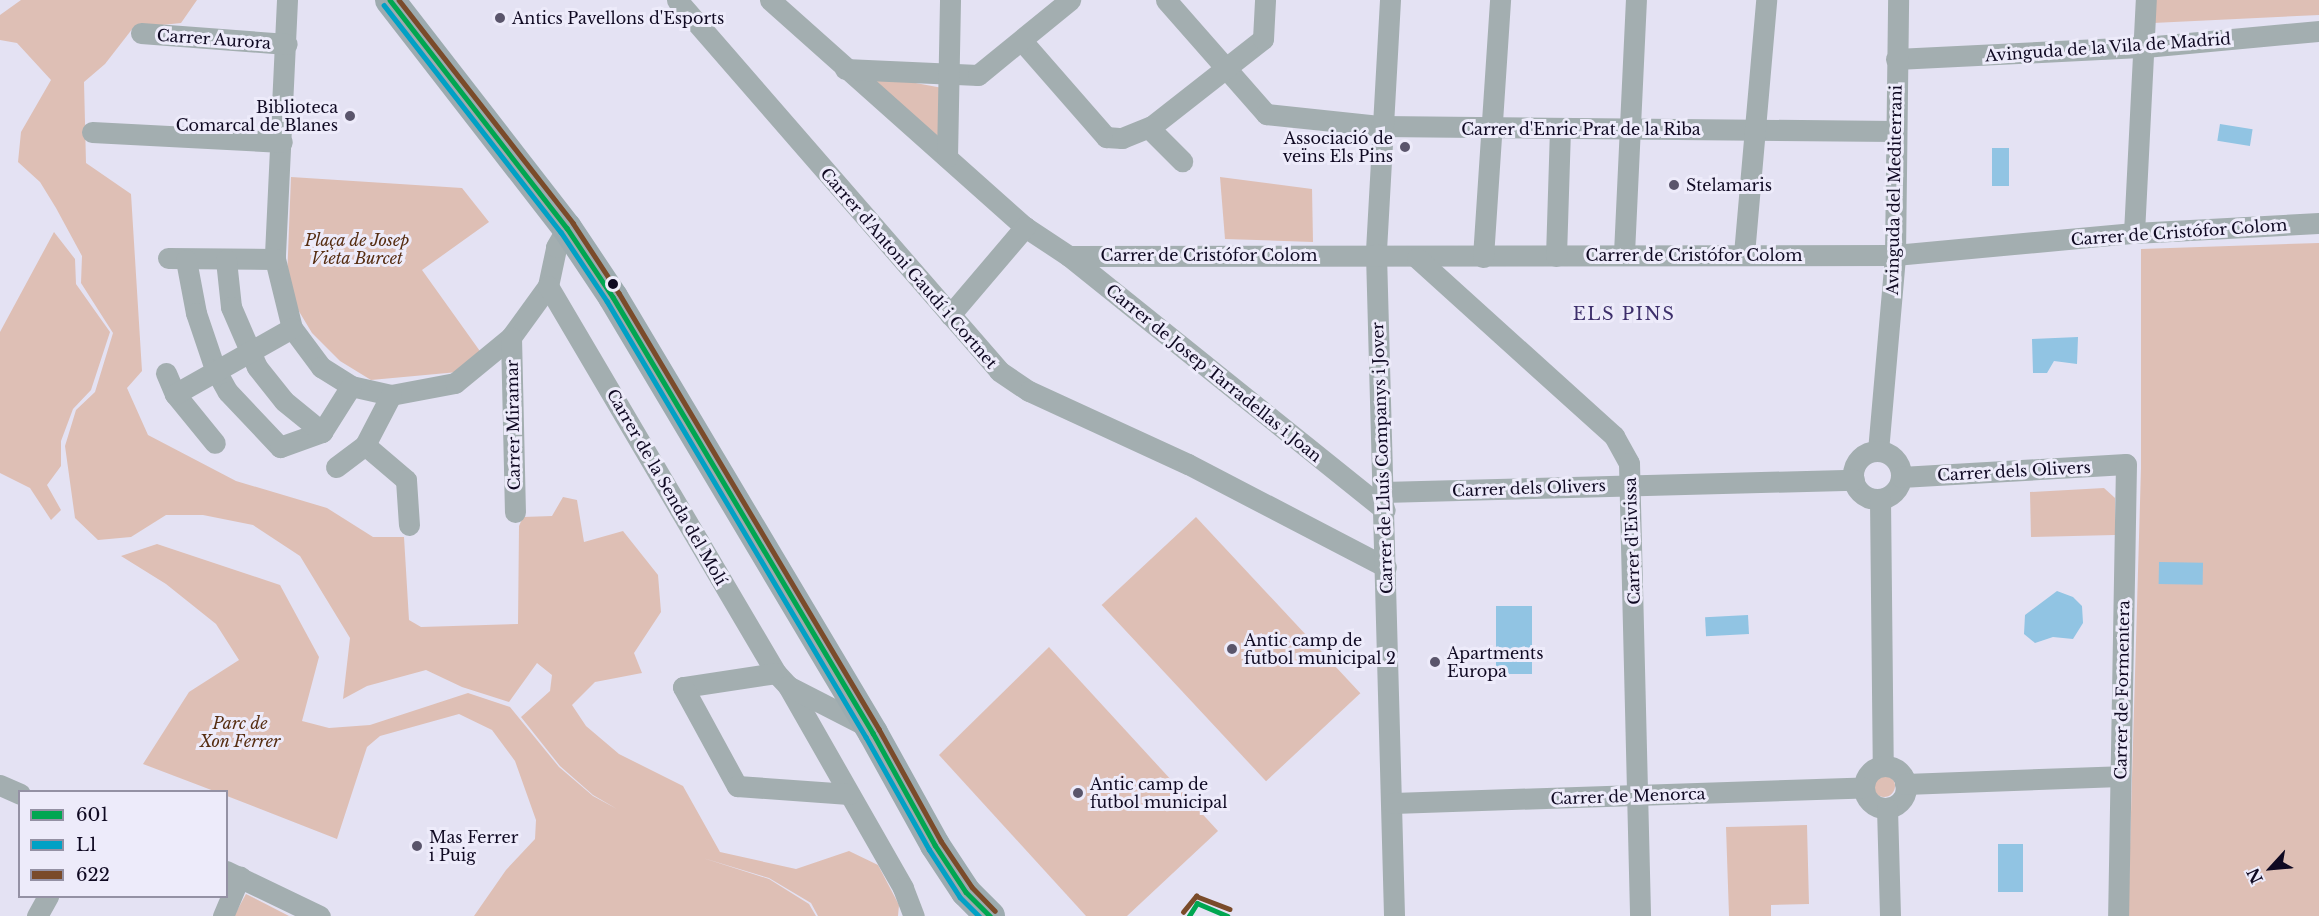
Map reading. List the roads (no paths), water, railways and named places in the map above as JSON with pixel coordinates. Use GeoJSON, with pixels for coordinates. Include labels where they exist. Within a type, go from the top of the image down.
{"type":"FeatureCollection","features":[{"type":"Feature","properties":{"kind":"street"},"geometry":{"type":"LineString","coordinates":[[287,0],[276,259],[292,328],[321,367],[351,386],[391,395],[455,383],[511,337],[548,286],[556,247],[567,228]]}},
{"type":"Feature","properties":{"kind":"street"},"geometry":{"type":"LineString","coordinates":[[390,0],[567,228],[613,297],[871,729],[935,845],[966,892],[990,916]]}},
{"type":"Feature","properties":{"kind":"street","name":"Carrer d'Antoni Gaudí i Cortnet"},"geometry":{"type":"LineString","coordinates":[[677,0],[999,371],[1029,391],[1188,464],[1386,567]]}},
{"type":"Feature","properties":{"kind":"street","name":"Carrer de Josep Tarradellas i Joan"},"geometry":{"type":"LineString","coordinates":[[770,0],[1025,227],[1069,256],[1384,501]]}},
{"type":"Feature","properties":{"kind":"street"},"geometry":{"type":"LineString","coordinates":[[947,156],[950,0]]}},
{"type":"Feature","properties":{"kind":"street"},"geometry":{"type":"LineString","coordinates":[[845,69],[948,76],[978,75],[1070,0]]}},
{"type":"Feature","properties":{"kind":"street"},"geometry":{"type":"LineString","coordinates":[[1166,0],[1226,71]]}},
{"type":"Feature","properties":{"kind":"street"},"geometry":{"type":"LineString","coordinates":[[1022,41],[1106,137],[1122,138],[1149,128],[1226,71],[1263,39],[1264,0]]}},
{"type":"Feature","properties":{"kind":"street","name":"Carrer de Lluís Companys i Jover"},"geometry":{"type":"LineString","coordinates":[[1390,0],[1381,126],[1376,254],[1393,803],[1394,916]]}},
{"type":"Feature","properties":{"kind":"street"},"geometry":{"type":"LineString","coordinates":[[1483,257],[1500,0]]}},
{"type":"Feature","properties":{"kind":"street"},"geometry":{"type":"LineString","coordinates":[[1624,253],[1636,0]]}},
{"type":"Feature","properties":{"kind":"street"},"geometry":{"type":"LineString","coordinates":[[1744,254],[1757,130],[1766,0]]}},
{"type":"Feature","properties":{"kind":"street","name":"Avinguda del Mediterrani"},"geometry":{"type":"LineString","coordinates":[[1878,451],[1895,255],[1898,0]]}},
{"type":"Feature","properties":{"kind":"street"},"geometry":{"type":"LineString","coordinates":[[2134,233],[2146,0]]}},
{"type":"Feature","properties":{"kind":"street","name":"Avinguda de la Vila de Madrid"},"geometry":{"type":"LineString","coordinates":[[1896,59],[2145,47],[2319,31]]}},
{"type":"Feature","properties":{"kind":"street","name":"Carrer Aurora"},"geometry":{"type":"LineString","coordinates":[[141,33],[286,44]]}},
{"type":"Feature","properties":{"kind":"street","name":"Carrer d'Enric Prat de la Riba"},"geometry":{"type":"LineString","coordinates":[[1226,71],[1266,114],[1381,126],[1493,129],[1895,131]]}},
{"type":"Feature","properties":{"kind":"street"},"geometry":{"type":"LineString","coordinates":[[1149,128],[1182,161]]}},
{"type":"Feature","properties":{"kind":"street"},"geometry":{"type":"LineString","coordinates":[[1556,256],[1560,129]]}},
{"type":"Feature","properties":{"kind":"street"},"geometry":{"type":"LineString","coordinates":[[92,132],[282,142]]}},
{"type":"Feature","properties":{"kind":"street","name":"Carrer de Cristófor Colom"},"geometry":{"type":"LineString","coordinates":[[1069,256],[1376,254],[1417,258],[1624,253],[1895,255],[2134,233],[2319,224]]}},
{"type":"Feature","properties":{"kind":"street"},"geometry":{"type":"LineString","coordinates":[[950,315],[1025,227]]}},
{"type":"Feature","properties":{"kind":"street","name":"Carrer d'Eivissa"},"geometry":{"type":"LineString","coordinates":[[1417,258],[1614,436],[1629,463],[1639,796],[1640,916]]}},
{"type":"Feature","properties":{"kind":"street"},"geometry":{"type":"LineString","coordinates":[[276,259],[177,259],[215,369],[228,392],[280,447],[322,432],[351,386]]}},
{"type":"Feature","properties":{"kind":"street"},"geometry":{"type":"LineString","coordinates":[[226,260],[231,307],[249,352],[284,401],[322,432]]}},
{"type":"Feature","properties":{"kind":"street","name":"Carrer de la Senda del Molí"},"geometry":{"type":"LineString","coordinates":[[548,286],[849,794],[903,888],[914,916]]}},
{"type":"Feature","properties":{"kind":"street"},"geometry":{"type":"LineString","coordinates":[[175,394],[215,369],[292,328]]}},
{"type":"Feature","properties":{"kind":"street","name":"Carrer Miramar"},"geometry":{"type":"LineString","coordinates":[[511,337],[515,513]]}},
{"type":"Feature","properties":{"kind":"street"},"geometry":{"type":"LineString","coordinates":[[166,373],[175,394],[215,443]]}},
{"type":"Feature","properties":{"kind":"street"},"geometry":{"type":"LineString","coordinates":[[336,467],[365,445],[391,395]]}},
{"type":"Feature","properties":{"kind":"street"},"geometry":{"type":"LineString","coordinates":[[365,445],[406,480],[409,525]]}},
{"type":"Feature","properties":{"kind":"street"},"geometry":{"type":"LineString","coordinates":[[1878,451],[1895,459],[1901,477],[1891,496],[1880,499],[1863,495],[1854,480],[1859,460],[1878,451]]}},
{"type":"Feature","properties":{"kind":"street","name":"Carrer dels Olivers"},"geometry":{"type":"LineString","coordinates":[[1901,477],[2126,464]]}},
{"type":"Feature","properties":{"kind":"street","name":"Carrer de Formentera"},"geometry":{"type":"LineString","coordinates":[[2118,916],[2126,464]]}},
{"type":"Feature","properties":{"kind":"street","name":"Carrer dels Olivers"},"geometry":{"type":"LineString","coordinates":[[1384,501],[1631,485],[1854,480]]}},
{"type":"Feature","properties":{"kind":"street"},"geometry":{"type":"LineString","coordinates":[[1880,499],[1883,766]]}},
{"type":"Feature","properties":{"kind":"street"},"geometry":{"type":"LineString","coordinates":[[849,794],[737,786],[683,687],[782,680],[871,729]]}},
{"type":"Feature","properties":{"kind":"street"},"geometry":{"type":"LineString","coordinates":[[1883,766],[1898,770],[1905,784],[1899,802],[1887,808],[1873,805],[1863,787],[1867,775],[1883,766]]}},
{"type":"Feature","properties":{"kind":"street"},"geometry":{"type":"LineString","coordinates":[[1905,784],[2120,776]]}},
{"type":"Feature","properties":{"kind":"street"},"geometry":{"type":"LineString","coordinates":[[0,785],[18,793]]}},
{"type":"Feature","properties":{"kind":"street","name":"Carrer de Menorca"},"geometry":{"type":"LineString","coordinates":[[1393,803],[1863,787]]}},
{"type":"Feature","properties":{"kind":"street"},"geometry":{"type":"LineString","coordinates":[[1887,808],[1890,916]]}},
{"type":"Feature","properties":{"kind":"street"},"geometry":{"type":"LineString","coordinates":[[228,894],[233,873],[320,916]]}},
{"type":"Feature","properties":{"kind":"street"},"geometry":{"type":"LineString","coordinates":[[37,916],[47,898]]}},
{"type":"Feature","properties":{"kind":"street"},"geometry":{"type":"LineString","coordinates":[[223,916],[227,898]]}},
{"type":"Feature","properties":{"kind":"water"},"geometry":{"type":"Polygon","coordinates":[[[2220,124],[2253,129],[2250,146],[2217,141],[2220,124]]]}},
{"type":"Feature","properties":{"kind":"water"},"geometry":{"type":"Polygon","coordinates":[[[1992,148],[2009,148],[2009,186],[1992,186],[1992,148]]]}},
{"type":"Feature","properties":{"kind":"water"},"geometry":{"type":"Polygon","coordinates":[[[2078,337],[2077,364],[2054,361],[2047,373],[2033,373],[2032,339],[2078,337]]]}},
{"type":"Feature","properties":{"kind":"water"},"geometry":{"type":"Polygon","coordinates":[[[2159,562],[2203,563],[2203,585],[2159,584],[2159,562]]]}},
{"type":"Feature","properties":{"kind":"water"},"geometry":{"type":"Polygon","coordinates":[[[2057,591],[2073,597],[2082,606],[2083,623],[2073,639],[2053,637],[2035,643],[2024,634],[2025,615],[2057,591]]]}},
{"type":"Feature","properties":{"kind":"water"},"geometry":{"type":"Polygon","coordinates":[[[1496,606],[1532,606],[1532,674],[1496,674],[1496,606]]]}},
{"type":"Feature","properties":{"kind":"water"},"geometry":{"type":"Polygon","coordinates":[[[1748,615],[1749,634],[1706,636],[1705,617],[1748,615]]]}},
{"type":"Feature","properties":{"kind":"water"},"geometry":{"type":"Polygon","coordinates":[[[1998,844],[2023,844],[2023,892],[1998,892],[1998,844]]]}},
{"type":"Feature","properties":{"kind":"place","name":"Antics Pavellons d'Esports"},"geometry":{"type":"Point","coordinates":[500,18]}},
{"type":"Feature","properties":{"kind":"place","name":"Biblioteca Comarcal de Blanes"},"geometry":{"type":"Point","coordinates":[350,116]}},
{"type":"Feature","properties":{"kind":"place","name":"Associació de veïns Els Pins"},"geometry":{"type":"Point","coordinates":[1405,147]}},
{"type":"Feature","properties":{"kind":"place","name":"Stelamaris"},"geometry":{"type":"Point","coordinates":[1674,185]}},
{"type":"Feature","properties":{"kind":"place","name":"Antic camp de futbol municipal 2"},"geometry":{"type":"Point","coordinates":[1232,649]}},
{"type":"Feature","properties":{"kind":"place","name":"Apartments Europa"},"geometry":{"type":"Point","coordinates":[1435,662]}},
{"type":"Feature","properties":{"kind":"place","name":"Antic camp de futbol municipal"},"geometry":{"type":"Point","coordinates":[1078,793]}},
{"type":"Feature","properties":{"kind":"place","name":"Mas Ferrer i Puig"},"geometry":{"type":"Point","coordinates":[417,846]}},
{"type":"Feature","properties":{"kind":"district","name":"ELS PINS"},"geometry":{"type":"Point","coordinates":[1624,314]}},
{"type":"Feature","properties":{"kind":"park label","name":"Plaça de Josep Vieta Burcet"},"geometry":{"type":"Point","coordinates":[357,249]}},
{"type":"Feature","properties":{"kind":"park label","name":"Parc de Xon Ferrer"},"geometry":{"type":"Point","coordinates":[240,732]}}]}
